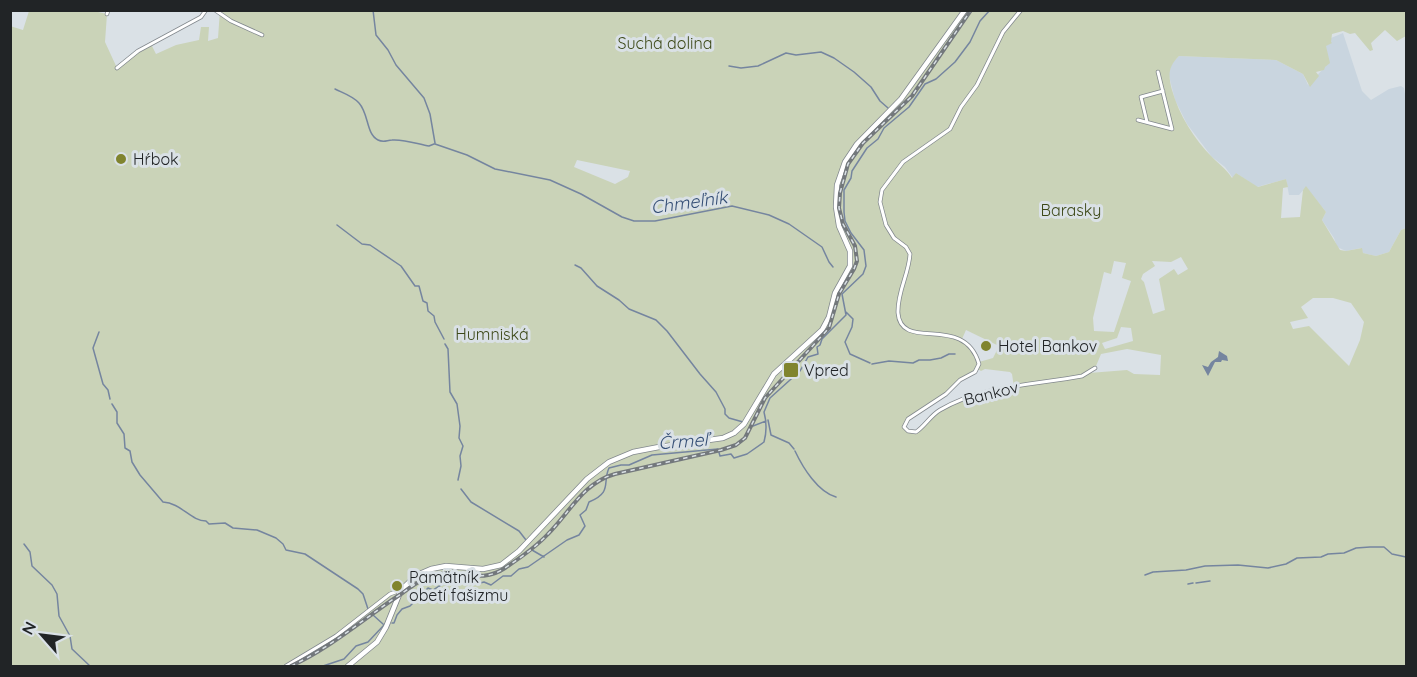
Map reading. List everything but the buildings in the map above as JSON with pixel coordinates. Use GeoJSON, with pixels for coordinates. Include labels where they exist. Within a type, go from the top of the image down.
{"type":"FeatureCollection","features":[{"type":"Feature","properties":{"kind":"main road"},"geometry":{"type":"LineString","coordinates":[[348,666],[368,651],[380,636],[401,590],[414,577],[431,569],[450,566],[483,569],[505,562],[519,551],[587,479],[615,459],[633,452],[721,438],[734,433],[744,424],[774,374],[822,330],[829,317],[835,293],[850,266],[850,251],[842,232],[836,207],[837,185],[845,162],[857,144],[901,99],[965,10]]}},
{"type":"Feature","properties":{"kind":"street"},"geometry":{"type":"LineString","coordinates":[[117,68],[138,51],[201,17],[206,10]]}},
{"type":"Feature","properties":{"kind":"street"},"geometry":{"type":"LineString","coordinates":[[215,10],[227,20],[262,35]]}},
{"type":"Feature","properties":{"kind":"street","name":"Bankov"},"geometry":{"type":"LineString","coordinates":[[1021,10],[1002,32],[977,85],[961,107],[950,129],[903,162],[880,192],[880,202],[887,228],[910,254],[898,303],[899,319],[907,328],[916,333],[953,336],[968,345],[976,354],[979,367],[960,380],[946,394],[908,419],[904,427],[910,432],[918,431],[937,411],[966,398],[1082,376],[1095,368]]}},
{"type":"Feature","properties":{"kind":"street"},"geometry":{"type":"LineString","coordinates":[[1138,120],[1172,129],[1158,72]]}},
{"type":"Feature","properties":{"kind":"street"},"geometry":{"type":"LineString","coordinates":[[1147,122],[1141,97],[1163,91]]}},
{"type":"Feature","properties":{"kind":"street"},"geometry":{"type":"LineString","coordinates":[[286,666],[336,636],[390,594],[401,590]]}},
{"type":"Feature","properties":{"kind":"shaded area"},"geometry":{"type":"Polygon","coordinates":[[[1343,33],[1362,91],[1371,100],[1389,89],[1401,86],[1404,88],[1406,100],[1406,228],[1401,230],[1389,252],[1376,256],[1363,253],[1361,248],[1346,251],[1337,247],[1322,220],[1326,212],[1306,187],[1299,195],[1289,195],[1286,179],[1257,187],[1236,173],[1233,178],[1225,167],[1212,157],[1187,124],[1175,100],[1168,72],[1172,63],[1179,56],[1276,60],[1303,74],[1308,85],[1323,69],[1324,41],[1343,33]]]}},
{"type":"Feature","properties":{"kind":"green space"},"geometry":{"type":"Polygon","coordinates":[[[89,10],[107,14],[105,42],[117,68],[151,44],[156,54],[176,45],[199,40],[201,27],[209,27],[208,41],[218,38],[220,10],[1406,11],[1406,36],[1397,41],[1385,30],[1371,43],[1373,50],[1370,51],[1355,33],[1350,34],[1343,31],[1332,34],[1332,43],[1326,46],[1330,63],[1324,70],[1316,72],[1319,76],[1310,87],[1303,74],[1276,60],[1179,56],[1171,68],[1170,76],[1175,99],[1188,126],[1206,151],[1232,178],[1236,173],[1258,187],[1286,179],[1288,187],[1283,188],[1281,218],[1300,217],[1303,190],[1306,186],[1326,212],[1322,220],[1340,250],[1362,248],[1363,253],[1376,256],[1389,252],[1401,230],[1406,228],[1406,666],[11,666],[10,26],[23,30],[29,11],[89,10]],[[577,160],[574,167],[615,184],[628,177],[630,171],[577,160]],[[1181,257],[1171,262],[1152,261],[1155,266],[1143,274],[1141,279],[1144,282],[1153,314],[1165,310],[1159,279],[1174,269],[1178,275],[1188,269],[1181,257]],[[1114,261],[1111,274],[1104,272],[1093,318],[1094,331],[1114,332],[1131,281],[1122,278],[1126,263],[1114,261]],[[1313,298],[1301,307],[1308,318],[1290,322],[1293,329],[1309,326],[1349,366],[1360,340],[1364,322],[1351,303],[1333,298],[1313,298]],[[1121,327],[1117,338],[1102,343],[1105,349],[1133,341],[1131,328],[1121,327]],[[966,330],[962,339],[974,350],[979,362],[993,358],[999,346],[966,330]],[[1127,349],[1101,354],[1096,366],[1089,373],[1127,370],[1134,374],[1160,375],[1161,355],[1127,349]],[[978,369],[960,380],[946,394],[907,421],[905,429],[916,432],[937,411],[977,394],[1014,387],[1012,374],[978,369]]]}},
{"type":"Feature","properties":{"kind":"water"},"geometry":{"type":"Polygon","coordinates":[[[1219,351],[1227,356],[1228,361],[1215,362],[1208,376],[1202,365],[1208,367],[1218,357],[1219,351]]]}},
{"type":"Feature","properties":{"kind":"waterway"},"geometry":{"type":"LineString","coordinates":[[373,10],[376,35],[396,65],[424,98],[430,114],[435,143]]}},
{"type":"Feature","properties":{"kind":"waterway","name":"Črmeľ"},"geometry":{"type":"LineString","coordinates":[[392,623],[402,609],[410,606],[428,588],[433,590],[456,579],[468,579],[491,585],[503,576],[511,576],[519,569],[528,567],[567,540],[579,535],[585,526],[580,515],[586,510],[589,502],[604,491],[609,468],[629,465],[652,455],[718,449],[720,456],[731,454],[734,458],[747,454],[764,442],[766,434],[764,412],[770,398],[800,371],[808,357],[818,354],[817,347],[822,339],[846,315],[842,294],[863,274],[866,266],[864,250],[845,221],[844,190],[852,171],[867,148],[878,139],[884,128],[909,107],[925,84],[936,79],[955,62],[970,42],[980,21],[990,10]]}},
{"type":"Feature","properties":{"kind":"waterway"},"geometry":{"type":"LineString","coordinates":[[729,66],[741,68],[758,66],[786,53],[796,55],[821,52],[854,72],[871,87],[880,101],[888,108]]}},
{"type":"Feature","properties":{"kind":"waterway"},"geometry":{"type":"LineString","coordinates":[[335,89],[359,103],[371,133],[378,140],[401,140],[429,146],[434,144]]}},
{"type":"Feature","properties":{"kind":"waterway","name":"Chmeľník"},"geometry":{"type":"LineString","coordinates":[[435,144],[467,155],[495,169],[550,180],[634,221],[655,221],[732,206],[769,215],[789,224],[822,247],[833,267]]}},
{"type":"Feature","properties":{"kind":"waterway"},"geometry":{"type":"LineString","coordinates":[[337,225],[362,244],[370,245],[401,266],[415,286],[419,286],[423,301],[427,303],[428,311],[434,316],[444,339]]}},
{"type":"Feature","properties":{"kind":"waterway"},"geometry":{"type":"LineString","coordinates":[[575,265],[581,268],[597,286],[629,309],[656,320],[716,392],[725,409],[725,414],[729,418],[743,422]]}},
{"type":"Feature","properties":{"kind":"waterway"},"geometry":{"type":"LineString","coordinates":[[846,312],[853,319],[845,342],[850,354],[870,363]]}},
{"type":"Feature","properties":{"kind":"waterway"},"geometry":{"type":"LineString","coordinates":[[99,332],[93,348],[103,384],[108,390],[110,399]]}},
{"type":"Feature","properties":{"kind":"waterway"},"geometry":{"type":"LineString","coordinates":[[445,344],[448,349],[450,392],[457,404],[459,438],[463,446],[458,480]]}},
{"type":"Feature","properties":{"kind":"waterway"},"geometry":{"type":"LineString","coordinates":[[872,364],[889,361],[913,363],[955,354]]}},
{"type":"Feature","properties":{"kind":"waterway"},"geometry":{"type":"LineString","coordinates":[[112,404],[117,412],[117,423],[124,434],[125,448],[130,451],[132,462],[163,502],[175,505],[209,524],[225,523],[233,528],[257,530],[276,538],[286,550],[305,554],[358,589],[363,594],[368,609]]}},
{"type":"Feature","properties":{"kind":"waterway"},"geometry":{"type":"LineString","coordinates":[[768,420],[771,435],[789,443],[794,449]]}},
{"type":"Feature","properties":{"kind":"waterway"},"geometry":{"type":"LineString","coordinates":[[753,426],[766,421]]}},
{"type":"Feature","properties":{"kind":"waterway"},"geometry":{"type":"LineString","coordinates":[[795,451],[817,485],[836,497]]}},
{"type":"Feature","properties":{"kind":"waterway"},"geometry":{"type":"LineString","coordinates":[[461,489],[471,502],[519,531],[526,540]]}},
{"type":"Feature","properties":{"kind":"waterway"},"geometry":{"type":"LineString","coordinates":[[24,544],[30,552],[32,566],[52,585],[57,594],[59,616],[70,636],[72,649],[90,666]]}},
{"type":"Feature","properties":{"kind":"waterway"},"geometry":{"type":"LineString","coordinates":[[1145,575],[1205,566],[1238,565],[1268,568],[1286,564],[1297,558],[1321,557],[1344,553],[1356,548],[1370,547],[1384,547],[1392,554],[1406,557]]}},
{"type":"Feature","properties":{"kind":"waterway"},"geometry":{"type":"LineString","coordinates":[[532,550],[544,557]]}},
{"type":"Feature","properties":{"kind":"waterway"},"geometry":{"type":"LineString","coordinates":[[1196,583],[1210,581]]}},
{"type":"Feature","properties":{"kind":"waterway"},"geometry":{"type":"LineString","coordinates":[[1188,584],[1193,583]]}},
{"type":"Feature","properties":{"kind":"waterway"},"geometry":{"type":"LineString","coordinates":[[373,615],[383,624]]}},
{"type":"Feature","properties":{"kind":"waterway","name":"Črmeľ"},"geometry":{"type":"LineString","coordinates":[[323,666],[344,659],[356,646],[368,642],[385,624]]}},
{"type":"Feature","properties":{"kind":"railway"},"geometry":{"type":"LineString","coordinates":[[291,666],[333,642],[429,576],[443,573],[478,576],[496,573],[505,568],[538,543],[586,491],[604,478],[721,450],[736,445],[745,438],[765,398],[829,328],[839,294],[854,269],[857,261],[855,246],[843,224],[839,208],[840,193],[848,164],[863,143],[912,96],[971,10]]}},
{"type":"Feature","properties":{"kind":"place","name":"Hŕbok"},"geometry":{"type":"Point","coordinates":[121,159]}},
{"type":"Feature","properties":{"kind":"place","name":"Hotel Bankov"},"geometry":{"type":"Point","coordinates":[986,346]}},
{"type":"Feature","properties":{"kind":"place","name":"Vpred"},"geometry":{"type":"Point","coordinates":[791,370]}},
{"type":"Feature","properties":{"kind":"place","name":"Pamätník obetí fašizmu"},"geometry":{"type":"Point","coordinates":[397,586]}},
{"type":"Feature","properties":{"kind":"park label","name":"Suchá dolina"},"geometry":{"type":"Point","coordinates":[665,43]}},
{"type":"Feature","properties":{"kind":"park label","name":"Barasky"},"geometry":{"type":"Point","coordinates":[1071,210]}},
{"type":"Feature","properties":{"kind":"park label","name":"Humniská"},"geometry":{"type":"Point","coordinates":[492,334]}}]}
